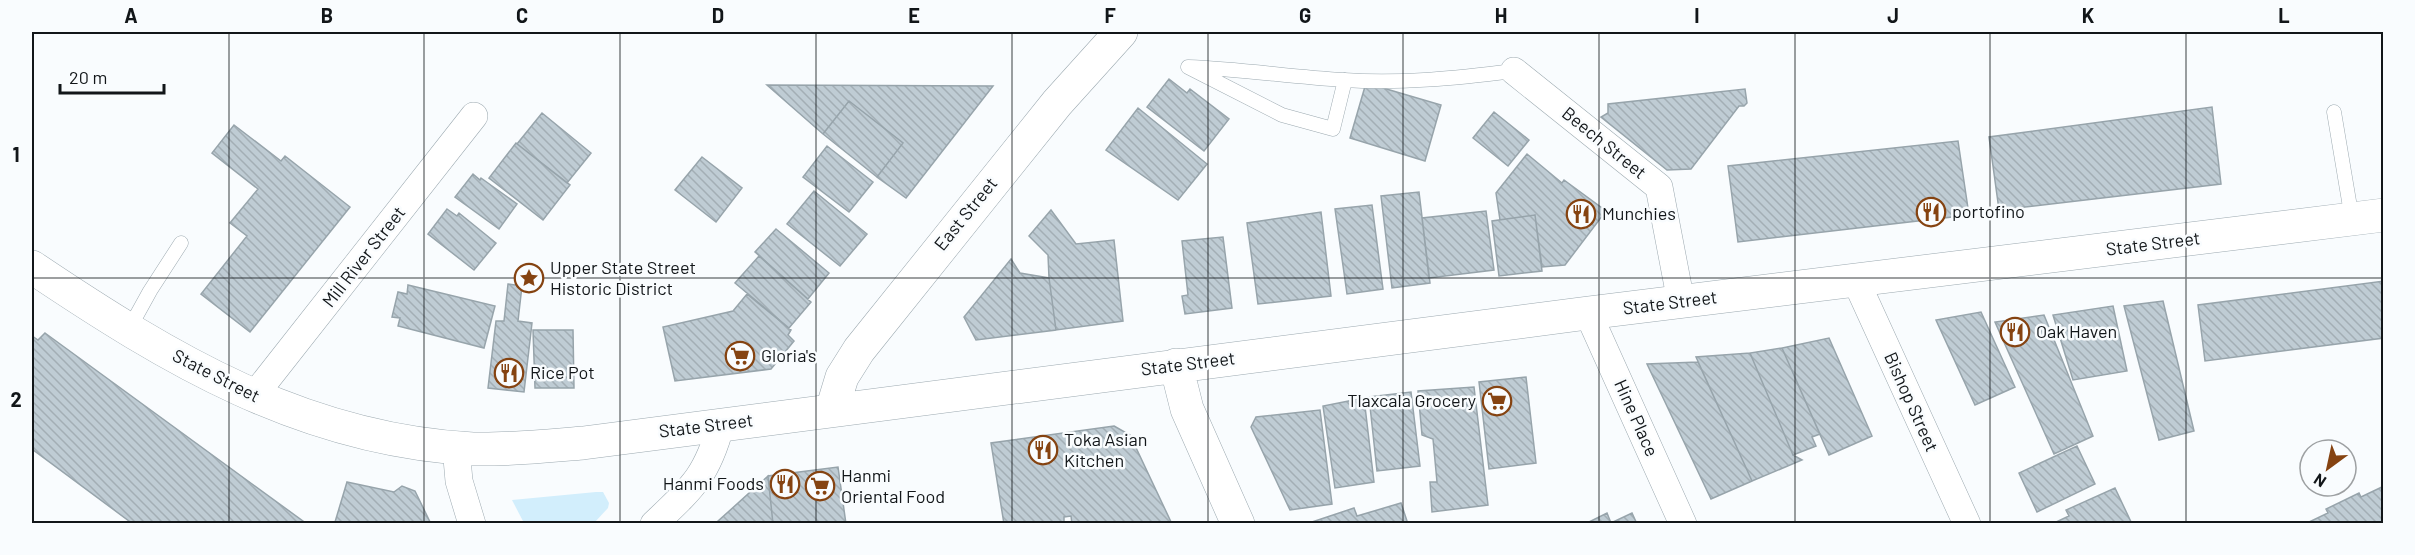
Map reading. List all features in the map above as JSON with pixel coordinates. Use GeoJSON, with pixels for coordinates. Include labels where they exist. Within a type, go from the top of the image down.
{"type":"FeatureCollection","features":[{"type":"Feature","properties":{"kind":"main road","name":"East Street"},"geometry":{"type":"LineString","coordinates":[[832,410],[842,377],[859,350],[1057,103],[1120,32]]}},
{"type":"Feature","properties":{"kind":"main road","name":"State Street"},"geometry":{"type":"LineString","coordinates":[[32,267],[179,359],[253,397],[303,416],[412,442],[494,449],[583,443],[1176,365],[2368,217]]}},
{"type":"Feature","properties":{"kind":"main road"},"geometry":{"type":"LineString","coordinates":[[1176,365],[1186,410],[1238,524]]}},
{"type":"Feature","properties":{"kind":"street","name":"Beech Street"},"geometry":{"type":"LineString","coordinates":[[1514,71],[1659,187],[1682,302]]}},
{"type":"Feature","properties":{"kind":"street","name":"Mill River Street"},"geometry":{"type":"LineString","coordinates":[[253,397],[474,116]]}},
{"type":"Feature","properties":{"kind":"street","name":"Bishop Street"},"geometry":{"type":"LineString","coordinates":[[1856,280],[1967,524]]}},
{"type":"Feature","properties":{"kind":"street","name":"Hine Place"},"geometry":{"type":"LineString","coordinates":[[1588,313],[1683,524]]}},
{"type":"Feature","properties":{"kind":"street"},"geometry":{"type":"LineString","coordinates":[[654,524],[691,489],[700,477],[709,460],[721,424]]}},
{"type":"Feature","properties":{"kind":"street"},"geometry":{"type":"LineString","coordinates":[[456,447],[459,481],[472,524]]}},
{"type":"Feature","properties":{"kind":"lane"},"geometry":{"type":"LineString","coordinates":[[1345,81],[1333,129],[1282,115],[1188,67],[1232,69],[1345,81],[1437,81],[1514,71]]}},
{"type":"Feature","properties":{"kind":"lane"},"geometry":{"type":"LineString","coordinates":[[2334,112],[2368,217]]}},
{"type":"Feature","properties":{"kind":"lane"},"geometry":{"type":"LineString","coordinates":[[129,329],[181,243]]}},
{"type":"Feature","properties":{"kind":"shaded area"},"geometry":{"type":"Polygon","coordinates":[[[603,492],[609,503],[608,508],[594,523],[524,523],[512,500],[603,492]]]}},
{"type":"Feature","properties":{"kind":"building"},"geometry":{"type":"Polygon","coordinates":[[[1169,79],[1187,93],[1190,89],[1229,119],[1204,151],[1147,107],[1169,79]]]}},
{"type":"Feature","properties":{"kind":"building"},"geometry":{"type":"Polygon","coordinates":[[[1366,83],[1441,105],[1425,161],[1350,138],[1366,83]]]}},
{"type":"Feature","properties":{"kind":"building"},"geometry":{"type":"Polygon","coordinates":[[[767,85],[993,86],[906,198],[877,177],[903,143],[849,101],[823,134],[767,85]]]}},
{"type":"Feature","properties":{"kind":"building"},"geometry":{"type":"Polygon","coordinates":[[[1745,89],[1747,103],[1739,106],[1691,169],[1667,170],[1601,117],[1608,113],[1608,104],[1745,89]]]}},
{"type":"Feature","properties":{"kind":"building"},"geometry":{"type":"Polygon","coordinates":[[[849,101],[903,143],[877,177],[823,134],[849,101]]]}},
{"type":"Feature","properties":{"kind":"building"},"geometry":{"type":"Polygon","coordinates":[[[2212,107],[2221,184],[1999,210],[1989,137],[2212,107]]]}},
{"type":"Feature","properties":{"kind":"building"},"geometry":{"type":"Polygon","coordinates":[[[1138,108],[1207,164],[1178,200],[1106,150],[1138,108]]]}},
{"type":"Feature","properties":{"kind":"building"},"geometry":{"type":"Polygon","coordinates":[[[1494,112],[1529,140],[1508,166],[1473,138],[1494,112]]]}},
{"type":"Feature","properties":{"kind":"building"},"geometry":{"type":"Polygon","coordinates":[[[542,113],[591,153],[567,183],[517,144],[542,113]]]}},
{"type":"Feature","properties":{"kind":"building"},"geometry":{"type":"Polygon","coordinates":[[[234,125],[281,161],[285,156],[350,207],[250,332],[201,294],[247,236],[230,223],[258,189],[212,153],[234,125]]]}},
{"type":"Feature","properties":{"kind":"building"},"geometry":{"type":"Polygon","coordinates":[[[1958,141],[1969,215],[1738,242],[1728,166],[1958,141]]]}},
{"type":"Feature","properties":{"kind":"building"},"geometry":{"type":"Polygon","coordinates":[[[516,143],[570,185],[543,220],[489,178],[516,143]]]}},
{"type":"Feature","properties":{"kind":"building"},"geometry":{"type":"Polygon","coordinates":[[[827,146],[873,182],[849,212],[803,177],[827,146]]]}},
{"type":"Feature","properties":{"kind":"building"},"geometry":{"type":"Polygon","coordinates":[[[1527,154],[1562,183],[1564,180],[1606,211],[1565,265],[1542,267],[1535,215],[1500,220],[1496,193],[1527,154]]]}},
{"type":"Feature","properties":{"kind":"building"},"geometry":{"type":"Polygon","coordinates":[[[702,157],[742,188],[716,222],[675,190],[702,157]]]}},
{"type":"Feature","properties":{"kind":"building"},"geometry":{"type":"Polygon","coordinates":[[[473,174],[517,204],[499,229],[455,197],[473,174]]]}},
{"type":"Feature","properties":{"kind":"building"},"geometry":{"type":"Polygon","coordinates":[[[814,191],[867,234],[840,266],[787,224],[814,191]]]}},
{"type":"Feature","properties":{"kind":"building"},"geometry":{"type":"Polygon","coordinates":[[[1419,192],[1430,283],[1392,288],[1381,196],[1419,192]]]}},
{"type":"Feature","properties":{"kind":"building"},"geometry":{"type":"Polygon","coordinates":[[[1372,205],[1383,289],[1347,294],[1335,209],[1372,205]]]}},
{"type":"Feature","properties":{"kind":"building"},"geometry":{"type":"Polygon","coordinates":[[[447,209],[457,216],[459,213],[496,243],[474,270],[428,234],[447,209]]]}},
{"type":"Feature","properties":{"kind":"building"},"geometry":{"type":"Polygon","coordinates":[[[1051,210],[1076,244],[1114,240],[1123,321],[1056,330],[1048,255],[1029,236],[1051,210]]]}},
{"type":"Feature","properties":{"kind":"building"},"geometry":{"type":"Polygon","coordinates":[[[1486,211],[1494,270],[1429,278],[1422,218],[1486,211]]]}},
{"type":"Feature","properties":{"kind":"building"},"geometry":{"type":"Polygon","coordinates":[[[1321,212],[1331,296],[1258,304],[1247,223],[1321,212]]]}},
{"type":"Feature","properties":{"kind":"building"},"geometry":{"type":"Polygon","coordinates":[[[1535,215],[1542,271],[1499,276],[1492,221],[1535,215]]]}},
{"type":"Feature","properties":{"kind":"building"},"geometry":{"type":"Polygon","coordinates":[[[776,229],[829,273],[808,299],[755,252],[776,229]]]}},
{"type":"Feature","properties":{"kind":"building"},"geometry":{"type":"Polygon","coordinates":[[[1223,237],[1232,308],[1185,314],[1182,296],[1188,295],[1182,241],[1223,237]]]}},
{"type":"Feature","properties":{"kind":"building"},"geometry":{"type":"Polygon","coordinates":[[[759,256],[811,302],[789,328],[735,283],[759,256]]]}},
{"type":"Feature","properties":{"kind":"building"},"geometry":{"type":"Polygon","coordinates":[[[1011,259],[1020,273],[1049,278],[1056,330],[976,340],[964,317],[1011,259]]]}},
{"type":"Feature","properties":{"kind":"building"},"geometry":{"type":"Polygon","coordinates":[[[2384,281],[2384,338],[2205,361],[2198,305],[2384,281]]]}},
{"type":"Feature","properties":{"kind":"building"},"geometry":{"type":"Polygon","coordinates":[[[508,284],[522,286],[518,321],[532,323],[524,392],[488,388],[496,321],[504,321],[508,284]]]}},
{"type":"Feature","properties":{"kind":"building"},"geometry":{"type":"Polygon","coordinates":[[[408,285],[495,306],[484,348],[398,326],[400,318],[392,317],[398,292],[407,294],[408,285]]]}},
{"type":"Feature","properties":{"kind":"building"},"geometry":{"type":"Polygon","coordinates":[[[747,294],[791,330],[788,335],[794,341],[771,369],[675,381],[663,327],[733,311],[747,294]]]}},
{"type":"Feature","properties":{"kind":"building"},"geometry":{"type":"Polygon","coordinates":[[[2163,301],[2194,431],[2159,440],[2124,306],[2163,301]]]}},
{"type":"Feature","properties":{"kind":"building"},"geometry":{"type":"Polygon","coordinates":[[[2113,306],[2127,371],[2073,380],[2053,315],[2113,306]]]}},
{"type":"Feature","properties":{"kind":"building"},"geometry":{"type":"Polygon","coordinates":[[[1981,312],[2015,387],[1975,405],[1936,320],[1981,312]]]}},
{"type":"Feature","properties":{"kind":"building"},"geometry":{"type":"Polygon","coordinates":[[[2044,315],[2093,436],[2054,454],[1995,322],[2044,315]]]}},
{"type":"Feature","properties":{"kind":"building"},"geometry":{"type":"Polygon","coordinates":[[[533,330],[573,330],[574,388],[535,388],[533,330]]]}},
{"type":"Feature","properties":{"kind":"building"},"geometry":{"type":"Polygon","coordinates":[[[45,333],[307,524],[133,524],[32,449],[32,336],[38,340],[45,333]]]}},
{"type":"Feature","properties":{"kind":"building"},"geometry":{"type":"Polygon","coordinates":[[[1829,338],[1872,436],[1829,455],[1782,348],[1829,338]]]}},
{"type":"Feature","properties":{"kind":"building"},"geometry":{"type":"Polygon","coordinates":[[[1782,348],[1820,434],[1812,437],[1816,446],[1793,455],[1750,353],[1782,348]]]}},
{"type":"Feature","properties":{"kind":"building"},"geometry":{"type":"Polygon","coordinates":[[[1750,353],[1793,455],[1802,460],[1752,481],[1696,357],[1750,353]]]}},
{"type":"Feature","properties":{"kind":"building"},"geometry":{"type":"Polygon","coordinates":[[[1698,362],[1752,481],[1711,499],[1647,364],[1698,362]]]}},
{"type":"Feature","properties":{"kind":"building"},"geometry":{"type":"Polygon","coordinates":[[[1526,377],[1536,463],[1489,469],[1479,382],[1526,377]]]}},
{"type":"Feature","properties":{"kind":"building"},"geometry":{"type":"Polygon","coordinates":[[[1474,387],[1488,505],[1432,512],[1430,482],[1437,482],[1433,439],[1422,435],[1418,391],[1474,387]]]}},
{"type":"Feature","properties":{"kind":"building"},"geometry":{"type":"Polygon","coordinates":[[[1411,392],[1420,466],[1377,471],[1369,397],[1411,392]]]}},
{"type":"Feature","properties":{"kind":"building"},"geometry":{"type":"Polygon","coordinates":[[[1364,398],[1374,482],[1335,488],[1323,406],[1364,398]]]}},
{"type":"Feature","properties":{"kind":"building"},"geometry":{"type":"Polygon","coordinates":[[[1320,410],[1332,504],[1290,510],[1251,427],[1256,417],[1320,410]]]}},
{"type":"Feature","properties":{"kind":"building"},"geometry":{"type":"Polygon","coordinates":[[[1114,426],[1130,435],[1172,524],[1072,524],[1071,516],[1064,517],[1064,524],[1004,524],[991,443],[1114,426]]]}},
{"type":"Feature","properties":{"kind":"building"},"geometry":{"type":"Polygon","coordinates":[[[2077,446],[2095,484],[2037,512],[2019,473],[2077,446]]]}},
{"type":"Feature","properties":{"kind":"building"},"geometry":{"type":"Polygon","coordinates":[[[838,467],[846,524],[773,524],[768,476],[838,467]]]}},
{"type":"Feature","properties":{"kind":"building"},"geometry":{"type":"Polygon","coordinates":[[[768,476],[773,524],[718,524],[717,522],[768,476]]]}},
{"type":"Feature","properties":{"kind":"building"},"geometry":{"type":"Polygon","coordinates":[[[347,482],[394,492],[402,486],[415,491],[431,524],[335,522],[347,482]]]}},
{"type":"Feature","properties":{"kind":"building"},"geometry":{"type":"Polygon","coordinates":[[[2384,486],[2384,524],[2305,524],[2328,513],[2326,509],[2349,498],[2358,498],[2359,493],[2361,497],[2384,486]]]}},
{"type":"Feature","properties":{"kind":"building"},"geometry":{"type":"Polygon","coordinates":[[[2115,488],[2132,524],[2052,524],[2069,516],[2066,510],[2115,488]]]}},
{"type":"Feature","properties":{"kind":"building"},"geometry":{"type":"Polygon","coordinates":[[[1401,503],[1408,524],[1306,524],[1354,508],[1357,516],[1401,503]]]}},
{"type":"Feature","properties":{"kind":"building"},"geometry":{"type":"Polygon","coordinates":[[[1607,513],[1611,523],[1632,513],[1637,524],[1585,524],[1607,513]]]}},
{"type":"Feature","properties":{"kind":"place","name":"portofino"},"geometry":{"type":"Point","coordinates":[1931,212]}},
{"type":"Feature","properties":{"kind":"place","name":"Munchies"},"geometry":{"type":"Point","coordinates":[1581,214]}},
{"type":"Feature","properties":{"kind":"place","name":"Upper State Street Historic District"},"geometry":{"type":"Point","coordinates":[529,278]}},
{"type":"Feature","properties":{"kind":"place","name":"Oak Haven"},"geometry":{"type":"Point","coordinates":[2015,332]}},
{"type":"Feature","properties":{"kind":"place","name":"Gloria's"},"geometry":{"type":"Point","coordinates":[740,356]}},
{"type":"Feature","properties":{"kind":"place","name":"Rice Pot"},"geometry":{"type":"Point","coordinates":[509,373]}},
{"type":"Feature","properties":{"kind":"place","name":"Tlaxcala Grocery"},"geometry":{"type":"Point","coordinates":[1497,401]}},
{"type":"Feature","properties":{"kind":"place","name":"Toka Asian Kitchen"},"geometry":{"type":"Point","coordinates":[1043,450]}},
{"type":"Feature","properties":{"kind":"place","name":"Hanmi Foods"},"geometry":{"type":"Point","coordinates":[785,484]}},
{"type":"Feature","properties":{"kind":"place","name":"Hanmi Oriental Food"},"geometry":{"type":"Point","coordinates":[820,486]}}]}
